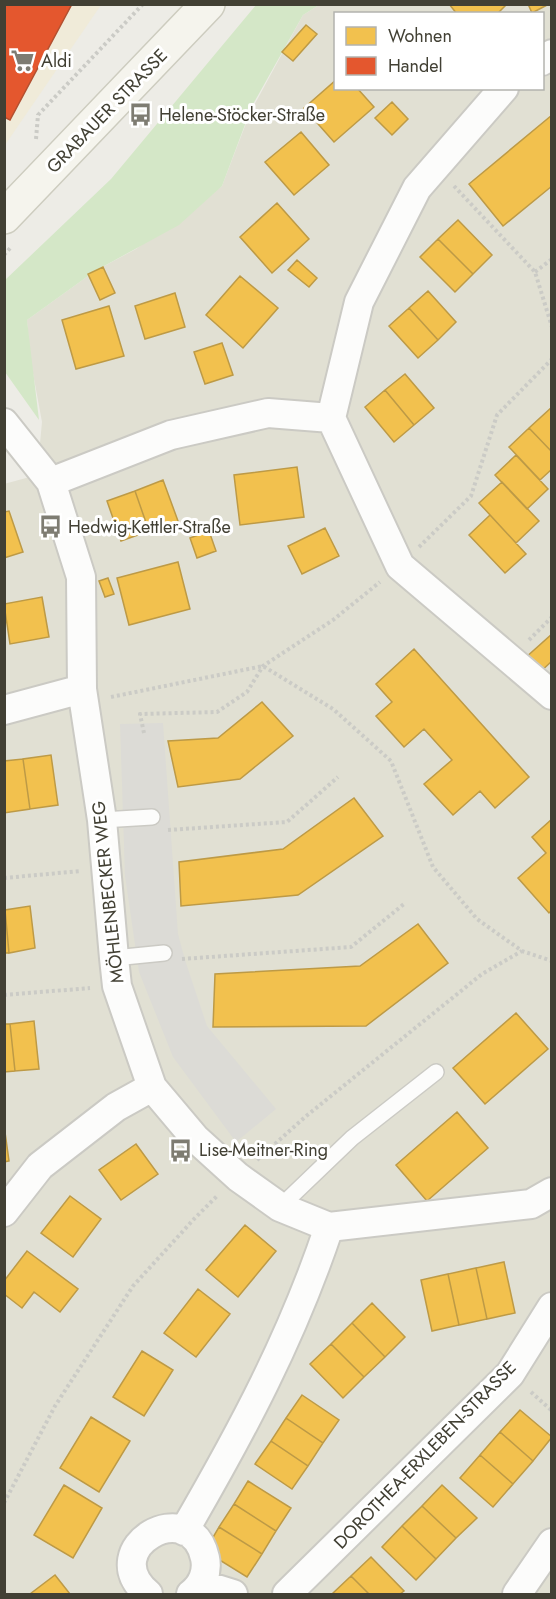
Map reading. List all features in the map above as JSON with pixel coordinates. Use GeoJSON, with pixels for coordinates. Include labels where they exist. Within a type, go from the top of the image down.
{"type":"FeatureCollection","features":[{"type":"Feature","properties":{"kind":"main road","name":"GRABAUER STRASSE"},"geometry":{"type":"LineString","coordinates":[[4,217],[208,4]]}},
{"type":"Feature","properties":{"kind":"street"},"geometry":{"type":"LineString","coordinates":[[502,90],[417,188],[359,303],[331,418],[400,566],[552,695]]}},
{"type":"Feature","properties":{"kind":"street"},"geometry":{"type":"LineString","coordinates":[[51,482],[171,435],[268,413],[331,418]]}},
{"type":"Feature","properties":{"kind":"street","name":"MÖHLENBECKER WEG"},"geometry":{"type":"LineString","coordinates":[[4,423],[51,482],[81,578],[83,696],[102,820],[116,972],[152,1087],[195,1138],[238,1177],[280,1207],[329,1227],[545,1204]]}},
{"type":"Feature","properties":{"kind":"street"},"geometry":{"type":"LineString","coordinates":[[4,710],[83,696]]}},
{"type":"Feature","properties":{"kind":"street"},"geometry":{"type":"LineString","coordinates":[[4,1212],[40,1166],[116,1107],[152,1087]]}},
{"type":"Feature","properties":{"kind":"street"},"geometry":{"type":"LineString","coordinates":[[184,1531],[241,1433],[285,1345],[309,1287],[329,1227]]}},
{"type":"Feature","properties":{"kind":"street","name":"DOROTHEA-ERXLEBEN-STRASSE"},"geometry":{"type":"LineString","coordinates":[[286,1594],[510,1374],[552,1307]]}},
{"type":"Feature","properties":{"kind":"street"},"geometry":{"type":"LineString","coordinates":[[148,1594],[138,1584],[133,1573],[136,1548],[153,1531],[165,1528],[184,1531],[196,1539],[203,1549],[206,1572],[196,1589],[232,1594]]}},
{"type":"Feature","properties":{"kind":"street"},"geometry":{"type":"LineString","coordinates":[[517,1594],[552,1543]]}},
{"type":"Feature","properties":{"kind":"lane"},"geometry":{"type":"LineString","coordinates":[[102,820],[152,817]]}},
{"type":"Feature","properties":{"kind":"lane"},"geometry":{"type":"LineString","coordinates":[[116,972],[171,956]]}},
{"type":"Feature","properties":{"kind":"lane"},"geometry":{"type":"LineString","coordinates":[[280,1207],[352,1138],[436,1072]]}},
{"type":"Feature","properties":{"kind":"path"},"geometry":{"type":"LineString","coordinates":[[35,150],[38,116],[140,5]]}},
{"type":"Feature","properties":{"kind":"path"},"geometry":{"type":"LineString","coordinates":[[435,166],[535,272],[552,327]]}},
{"type":"Feature","properties":{"kind":"path"},"geometry":{"type":"LineString","coordinates":[[535,272],[552,259]]}},
{"type":"Feature","properties":{"kind":"path"},"geometry":{"type":"LineString","coordinates":[[83,696],[263,666],[333,620],[400,566],[471,496],[497,415],[552,359]]}},
{"type":"Feature","properties":{"kind":"path"},"geometry":{"type":"LineString","coordinates":[[144,733],[140,714],[217,712],[247,692],[263,666]]}},
{"type":"Feature","properties":{"kind":"path"},"geometry":{"type":"LineString","coordinates":[[263,666],[333,710],[391,761],[433,867],[477,919],[522,951],[552,961]]}},
{"type":"Feature","properties":{"kind":"path"},"geometry":{"type":"LineString","coordinates":[[164,830],[286,822],[338,777]]}},
{"type":"Feature","properties":{"kind":"path"},"geometry":{"type":"LineString","coordinates":[[4,878],[106,869]]}},
{"type":"Feature","properties":{"kind":"path"},"geometry":{"type":"LineString","coordinates":[[171,956],[351,947],[404,904]]}},
{"type":"Feature","properties":{"kind":"path"},"geometry":{"type":"LineString","coordinates":[[4,995],[116,972]]}},
{"type":"Feature","properties":{"kind":"shaded area","name":"Aldi"},"geometry":{"type":"Polygon","coordinates":[[[5,5],[101,5],[5,145],[5,5]]]}},
{"type":"Feature","properties":{"kind":"shaded area"},"geometry":{"type":"Polygon","coordinates":[[[319,5],[551,5],[551,1594],[5,1594],[4,484],[37,475],[42,422],[30,357],[27,320],[95,271],[136,249],[222,186],[250,113],[303,15],[319,5]]]}},
{"type":"Feature","properties":{"kind":"shaded area"},"geometry":{"type":"Polygon","coordinates":[[[163,723],[178,934],[185,960],[207,1026],[276,1109],[236,1142],[173,1057],[139,972],[125,876],[120,724],[163,723]]]}},
{"type":"Feature","properties":{"kind":"green space"},"geometry":{"type":"Polygon","coordinates":[[[256,5],[319,5],[303,15],[252,106],[222,186],[179,225],[95,271],[27,320],[39,420],[5,372],[4,281],[111,179],[256,5]]]}},
{"type":"Feature","properties":{"kind":"building: Wohnen"},"geometry":{"type":"Polygon","coordinates":[[[449,4],[507,4],[499,12],[455,12],[449,4]]]}},
{"type":"Feature","properties":{"kind":"building: Wohnen"},"geometry":{"type":"Polygon","coordinates":[[[528,4],[549,4],[534,12],[532,12],[528,4]]]}},
{"type":"Feature","properties":{"kind":"building: Wohnen"},"geometry":{"type":"Polygon","coordinates":[[[306,25],[317,34],[293,61],[282,52],[306,25]]]}},
{"type":"Feature","properties":{"kind":"building: Wohnen"},"geometry":{"type":"Polygon","coordinates":[[[334,82],[334,90],[359,90],[374,107],[334,142],[304,108],[334,82]]]}},
{"type":"Feature","properties":{"kind":"building: Wohnen"},"geometry":{"type":"Polygon","coordinates":[[[392,102],[408,119],[392,135],[375,118],[392,102]]]}},
{"type":"Feature","properties":{"kind":"building: Wohnen"},"geometry":{"type":"Polygon","coordinates":[[[552,115],[552,186],[503,226],[469,184],[552,115]]]}},
{"type":"Feature","properties":{"kind":"building: Wohnen"},"geometry":{"type":"Polygon","coordinates":[[[301,132],[329,165],[294,195],[265,162],[301,132]]]}},
{"type":"Feature","properties":{"kind":"building: Wohnen"},"geometry":{"type":"Polygon","coordinates":[[[277,203],[309,239],[272,273],[240,237],[277,203]]]}},
{"type":"Feature","properties":{"kind":"building: Wohnen"},"geometry":{"type":"Polygon","coordinates":[[[458,220],[492,255],[473,274],[438,239],[458,220]]]}},
{"type":"Feature","properties":{"kind":"building: Wohnen"},"geometry":{"type":"Polygon","coordinates":[[[438,239],[473,274],[455,292],[420,257],[438,239]]]}},
{"type":"Feature","properties":{"kind":"building: Wohnen"},"geometry":{"type":"Polygon","coordinates":[[[297,260],[317,278],[309,287],[288,270],[297,260]]]}},
{"type":"Feature","properties":{"kind":"building: Wohnen"},"geometry":{"type":"Polygon","coordinates":[[[103,267],[115,293],[100,300],[88,274],[103,267]]]}},
{"type":"Feature","properties":{"kind":"building: Wohnen"},"geometry":{"type":"Polygon","coordinates":[[[240,276],[278,308],[243,348],[206,315],[240,276]]]}},
{"type":"Feature","properties":{"kind":"building: Wohnen"},"geometry":{"type":"Polygon","coordinates":[[[428,291],[456,322],[438,340],[409,308],[428,291]]]}},
{"type":"Feature","properties":{"kind":"building: Wohnen"},"geometry":{"type":"Polygon","coordinates":[[[175,293],[185,327],[145,339],[135,306],[175,293]]]}},
{"type":"Feature","properties":{"kind":"building: Wohnen"},"geometry":{"type":"Polygon","coordinates":[[[109,306],[124,356],[76,369],[62,320],[109,306]]]}},
{"type":"Feature","properties":{"kind":"building: Wohnen"},"geometry":{"type":"Polygon","coordinates":[[[409,308],[438,340],[418,358],[389,326],[409,308]]]}},
{"type":"Feature","properties":{"kind":"building: Wohnen"},"geometry":{"type":"Polygon","coordinates":[[[222,343],[233,375],[205,384],[194,352],[222,343]]]}},
{"type":"Feature","properties":{"kind":"building: Wohnen"},"geometry":{"type":"Polygon","coordinates":[[[405,374],[434,408],[414,425],[385,390],[405,374]]]}},
{"type":"Feature","properties":{"kind":"building: Wohnen"},"geometry":{"type":"Polygon","coordinates":[[[385,390],[414,425],[394,442],[365,407],[385,390]]]}},
{"type":"Feature","properties":{"kind":"building: Wohnen"},"geometry":{"type":"Polygon","coordinates":[[[552,407],[552,452],[529,428],[552,407]]]}},
{"type":"Feature","properties":{"kind":"building: Wohnen"},"geometry":{"type":"Polygon","coordinates":[[[529,428],[552,452],[552,469],[540,480],[509,447],[529,428]]]}},
{"type":"Feature","properties":{"kind":"building: Wohnen"},"geometry":{"type":"Polygon","coordinates":[[[516,455],[548,489],[527,509],[495,475],[516,455]]]}},
{"type":"Feature","properties":{"kind":"building: Wohnen"},"geometry":{"type":"Polygon","coordinates":[[[297,467],[304,517],[240,525],[234,475],[297,467]]]}},
{"type":"Feature","properties":{"kind":"building: Wohnen"},"geometry":{"type":"Polygon","coordinates":[[[163,480],[178,521],[149,531],[135,491],[163,480]]]}},
{"type":"Feature","properties":{"kind":"building: Wohnen"},"geometry":{"type":"Polygon","coordinates":[[[502,482],[539,521],[516,543],[479,503],[502,482]]]}},
{"type":"Feature","properties":{"kind":"building: Wohnen"},"geometry":{"type":"Polygon","coordinates":[[[135,491],[149,531],[121,541],[107,501],[135,491]]]}},
{"type":"Feature","properties":{"kind":"building: Wohnen"},"geometry":{"type":"Polygon","coordinates":[[[9,511],[23,552],[4,558],[4,512],[9,511]]]}},
{"type":"Feature","properties":{"kind":"building: Wohnen"},"geometry":{"type":"Polygon","coordinates":[[[490,515],[526,554],[505,573],[469,535],[490,515]]]}},
{"type":"Feature","properties":{"kind":"building: Wohnen"},"geometry":{"type":"Polygon","coordinates":[[[325,528],[339,556],[302,574],[288,546],[325,528]]]}},
{"type":"Feature","properties":{"kind":"building: Wohnen"},"geometry":{"type":"Polygon","coordinates":[[[209,531],[216,551],[197,558],[190,538],[209,531]]]}},
{"type":"Feature","properties":{"kind":"building: Wohnen"},"geometry":{"type":"Polygon","coordinates":[[[178,562],[190,609],[129,625],[117,578],[178,562]]]}},
{"type":"Feature","properties":{"kind":"building: Wohnen"},"geometry":{"type":"Polygon","coordinates":[[[108,578],[114,594],[105,597],[99,581],[108,578]]]}},
{"type":"Feature","properties":{"kind":"building: Wohnen"},"geometry":{"type":"Polygon","coordinates":[[[42,597],[49,637],[10,644],[4,604],[42,597]]]}},
{"type":"Feature","properties":{"kind":"building: Wohnen"},"geometry":{"type":"Polygon","coordinates":[[[552,634],[552,661],[538,674],[524,659],[552,634]]]}},
{"type":"Feature","properties":{"kind":"building: Wohnen"},"geometry":{"type":"Polygon","coordinates":[[[414,649],[529,777],[495,808],[480,791],[453,815],[424,784],[452,760],[424,729],[404,747],[376,716],[392,702],[376,684],[414,649]]]}},
{"type":"Feature","properties":{"kind":"building: Wohnen"},"geometry":{"type":"Polygon","coordinates":[[[262,702],[293,736],[240,779],[178,787],[168,741],[218,738],[262,702]]]}},
{"type":"Feature","properties":{"kind":"building: Wohnen"},"geometry":{"type":"Polygon","coordinates":[[[51,755],[58,805],[30,809],[23,759],[51,755]]]}},
{"type":"Feature","properties":{"kind":"building: Wohnen"},"geometry":{"type":"Polygon","coordinates":[[[23,759],[30,809],[4,813],[4,761],[23,759]]]}},
{"type":"Feature","properties":{"kind":"building: Wohnen"},"geometry":{"type":"Polygon","coordinates":[[[354,798],[383,836],[298,895],[181,906],[179,862],[283,849],[354,798]]]}},
{"type":"Feature","properties":{"kind":"building: Wohnen"},"geometry":{"type":"Polygon","coordinates":[[[552,819],[552,910],[549,913],[518,878],[546,853],[532,837],[552,819]]]}},
{"type":"Feature","properties":{"kind":"building: Wohnen"},"geometry":{"type":"Polygon","coordinates":[[[30,906],[35,948],[9,953],[5,910],[30,906]]]}},
{"type":"Feature","properties":{"kind":"building: Wohnen"},"geometry":{"type":"Polygon","coordinates":[[[5,910],[9,953],[4,953],[5,910]]]}},
{"type":"Feature","properties":{"kind":"building: Wohnen"},"geometry":{"type":"Polygon","coordinates":[[[418,924],[448,963],[366,1026],[213,1027],[215,974],[360,966],[418,924]]]}},
{"type":"Feature","properties":{"kind":"building: Wohnen"},"geometry":{"type":"Polygon","coordinates":[[[516,1013],[548,1049],[485,1104],[453,1068],[516,1013]]]}},
{"type":"Feature","properties":{"kind":"building: Wohnen"},"geometry":{"type":"Polygon","coordinates":[[[34,1021],[39,1069],[15,1071],[10,1024],[34,1021]]]}},
{"type":"Feature","properties":{"kind":"building: Wohnen"},"geometry":{"type":"Polygon","coordinates":[[[4,1024],[10,1024],[15,1071],[4,1072],[4,1024]]]}},
{"type":"Feature","properties":{"kind":"building: Wohnen"},"geometry":{"type":"Polygon","coordinates":[[[457,1112],[488,1148],[427,1201],[396,1165],[457,1112]]]}},
{"type":"Feature","properties":{"kind":"building: Wohnen"},"geometry":{"type":"Polygon","coordinates":[[[4,1125],[9,1161],[4,1162],[4,1125]]]}},
{"type":"Feature","properties":{"kind":"building: Wohnen"},"geometry":{"type":"Polygon","coordinates":[[[136,1144],[158,1174],[121,1200],[99,1170],[136,1144]]]}},
{"type":"Feature","properties":{"kind":"building: Wohnen"},"geometry":{"type":"Polygon","coordinates":[[[70,1196],[101,1219],[73,1257],[41,1233],[70,1196]]]}},
{"type":"Feature","properties":{"kind":"building: Wohnen"},"geometry":{"type":"Polygon","coordinates":[[[245,1225],[276,1251],[238,1297],[206,1270],[245,1225]]]}},
{"type":"Feature","properties":{"kind":"building: Wohnen"},"geometry":{"type":"Polygon","coordinates":[[[27,1251],[78,1289],[60,1312],[34,1292],[22,1308],[4,1294],[4,1281],[27,1251]]]}},
{"type":"Feature","properties":{"kind":"building: Wohnen"},"geometry":{"type":"Polygon","coordinates":[[[504,1262],[515,1313],[487,1319],[476,1268],[504,1262]]]}},
{"type":"Feature","properties":{"kind":"building: Wohnen"},"geometry":{"type":"Polygon","coordinates":[[[476,1268],[487,1319],[459,1325],[448,1274],[476,1268]]]}},
{"type":"Feature","properties":{"kind":"building: Wohnen"},"geometry":{"type":"Polygon","coordinates":[[[448,1274],[459,1325],[432,1331],[421,1280],[448,1274]]]}},
{"type":"Feature","properties":{"kind":"building: Wohnen"},"geometry":{"type":"Polygon","coordinates":[[[198,1289],[230,1314],[196,1357],[164,1333],[198,1289]]]}},
{"type":"Feature","properties":{"kind":"building: Wohnen"},"geometry":{"type":"Polygon","coordinates":[[[372,1303],[405,1337],[385,1357],[352,1323],[372,1303]]]}},
{"type":"Feature","properties":{"kind":"building: Wohnen"},"geometry":{"type":"Polygon","coordinates":[[[352,1323],[385,1357],[364,1377],[331,1344],[352,1323]]]}},
{"type":"Feature","properties":{"kind":"building: Wohnen"},"geometry":{"type":"Polygon","coordinates":[[[331,1344],[364,1377],[343,1398],[310,1364],[331,1344]]]}},
{"type":"Feature","properties":{"kind":"building: Wohnen"},"geometry":{"type":"Polygon","coordinates":[[[142,1351],[173,1370],[144,1416],[113,1397],[142,1351]]]}},
{"type":"Feature","properties":{"kind":"building: Wohnen"},"geometry":{"type":"Polygon","coordinates":[[[302,1395],[339,1420],[323,1443],[286,1418],[302,1395]]]}},
{"type":"Feature","properties":{"kind":"building: Wohnen"},"geometry":{"type":"Polygon","coordinates":[[[520,1410],[552,1437],[533,1461],[500,1432],[520,1410]]]}},
{"type":"Feature","properties":{"kind":"building: Wohnen"},"geometry":{"type":"Polygon","coordinates":[[[91,1417],[130,1441],[99,1492],[60,1468],[91,1417]]]}},
{"type":"Feature","properties":{"kind":"building: Wohnen"},"geometry":{"type":"Polygon","coordinates":[[[286,1418],[323,1443],[308,1466],[271,1441],[286,1418]]]}},
{"type":"Feature","properties":{"kind":"building: Wohnen"},"geometry":{"type":"Polygon","coordinates":[[[500,1432],[533,1461],[513,1484],[480,1455],[500,1432]]]}},
{"type":"Feature","properties":{"kind":"building: Wohnen"},"geometry":{"type":"Polygon","coordinates":[[[271,1441],[308,1466],[292,1489],[255,1464],[271,1441]]]}},
{"type":"Feature","properties":{"kind":"building: Wohnen"},"geometry":{"type":"Polygon","coordinates":[[[480,1455],[513,1484],[493,1507],[460,1478],[480,1455]]]}},
{"type":"Feature","properties":{"kind":"building: Wohnen"},"geometry":{"type":"Polygon","coordinates":[[[248,1481],[291,1508],[276,1531],[234,1504],[248,1481]]]}},
{"type":"Feature","properties":{"kind":"building: Wohnen"},"geometry":{"type":"Polygon","coordinates":[[[64,1485],[102,1508],[73,1558],[34,1535],[64,1485]]]}},
{"type":"Feature","properties":{"kind":"building: Wohnen"},"geometry":{"type":"Polygon","coordinates":[[[442,1485],[477,1518],[456,1538],[422,1506],[442,1485]]]}},
{"type":"Feature","properties":{"kind":"building: Wohnen"},"geometry":{"type":"Polygon","coordinates":[[[234,1504],[276,1531],[262,1554],[219,1527],[234,1504]]]}},
{"type":"Feature","properties":{"kind":"building: Wohnen"},"geometry":{"type":"Polygon","coordinates":[[[422,1506],[456,1538],[436,1559],[402,1526],[422,1506]]]}},
{"type":"Feature","properties":{"kind":"building: Wohnen"},"geometry":{"type":"Polygon","coordinates":[[[402,1526],[436,1559],[416,1580],[382,1547],[402,1526]]]}},
{"type":"Feature","properties":{"kind":"building: Wohnen"},"geometry":{"type":"Polygon","coordinates":[[[219,1527],[262,1554],[247,1577],[205,1551],[219,1527]]]}},
{"type":"Feature","properties":{"kind":"building: Wohnen"},"geometry":{"type":"Polygon","coordinates":[[[371,1557],[404,1591],[400,1594],[369,1594],[351,1576],[371,1557]]]}},
{"type":"Feature","properties":{"kind":"building: Wohnen"},"geometry":{"type":"Polygon","coordinates":[[[55,1575],[70,1594],[30,1594],[55,1575]]]}},
{"type":"Feature","properties":{"kind":"building: Wohnen"},"geometry":{"type":"Polygon","coordinates":[[[351,1576],[369,1594],[332,1594],[351,1576]]]}},
{"type":"Feature","properties":{"kind":"building: Handel","name":"Aldi"},"geometry":{"type":"Polygon","coordinates":[[[4,4],[72,4],[10,120],[4,117],[4,4]]]}},
{"type":"Feature","properties":{"kind":"place","name":"Aldi"},"geometry":{"type":"Point","coordinates":[23,61]}},
{"type":"Feature","properties":{"kind":"place","name":"Helene-Stöcker-Straße"},"geometry":{"type":"Point","coordinates":[141,115]}},
{"type":"Feature","properties":{"kind":"place","name":"Hedwig-Kettler-Straße"},"geometry":{"type":"Point","coordinates":[50,527]}},
{"type":"Feature","properties":{"kind":"place","name":"Lise-Meitner-Ring"},"geometry":{"type":"Point","coordinates":[181,1150]}}]}
